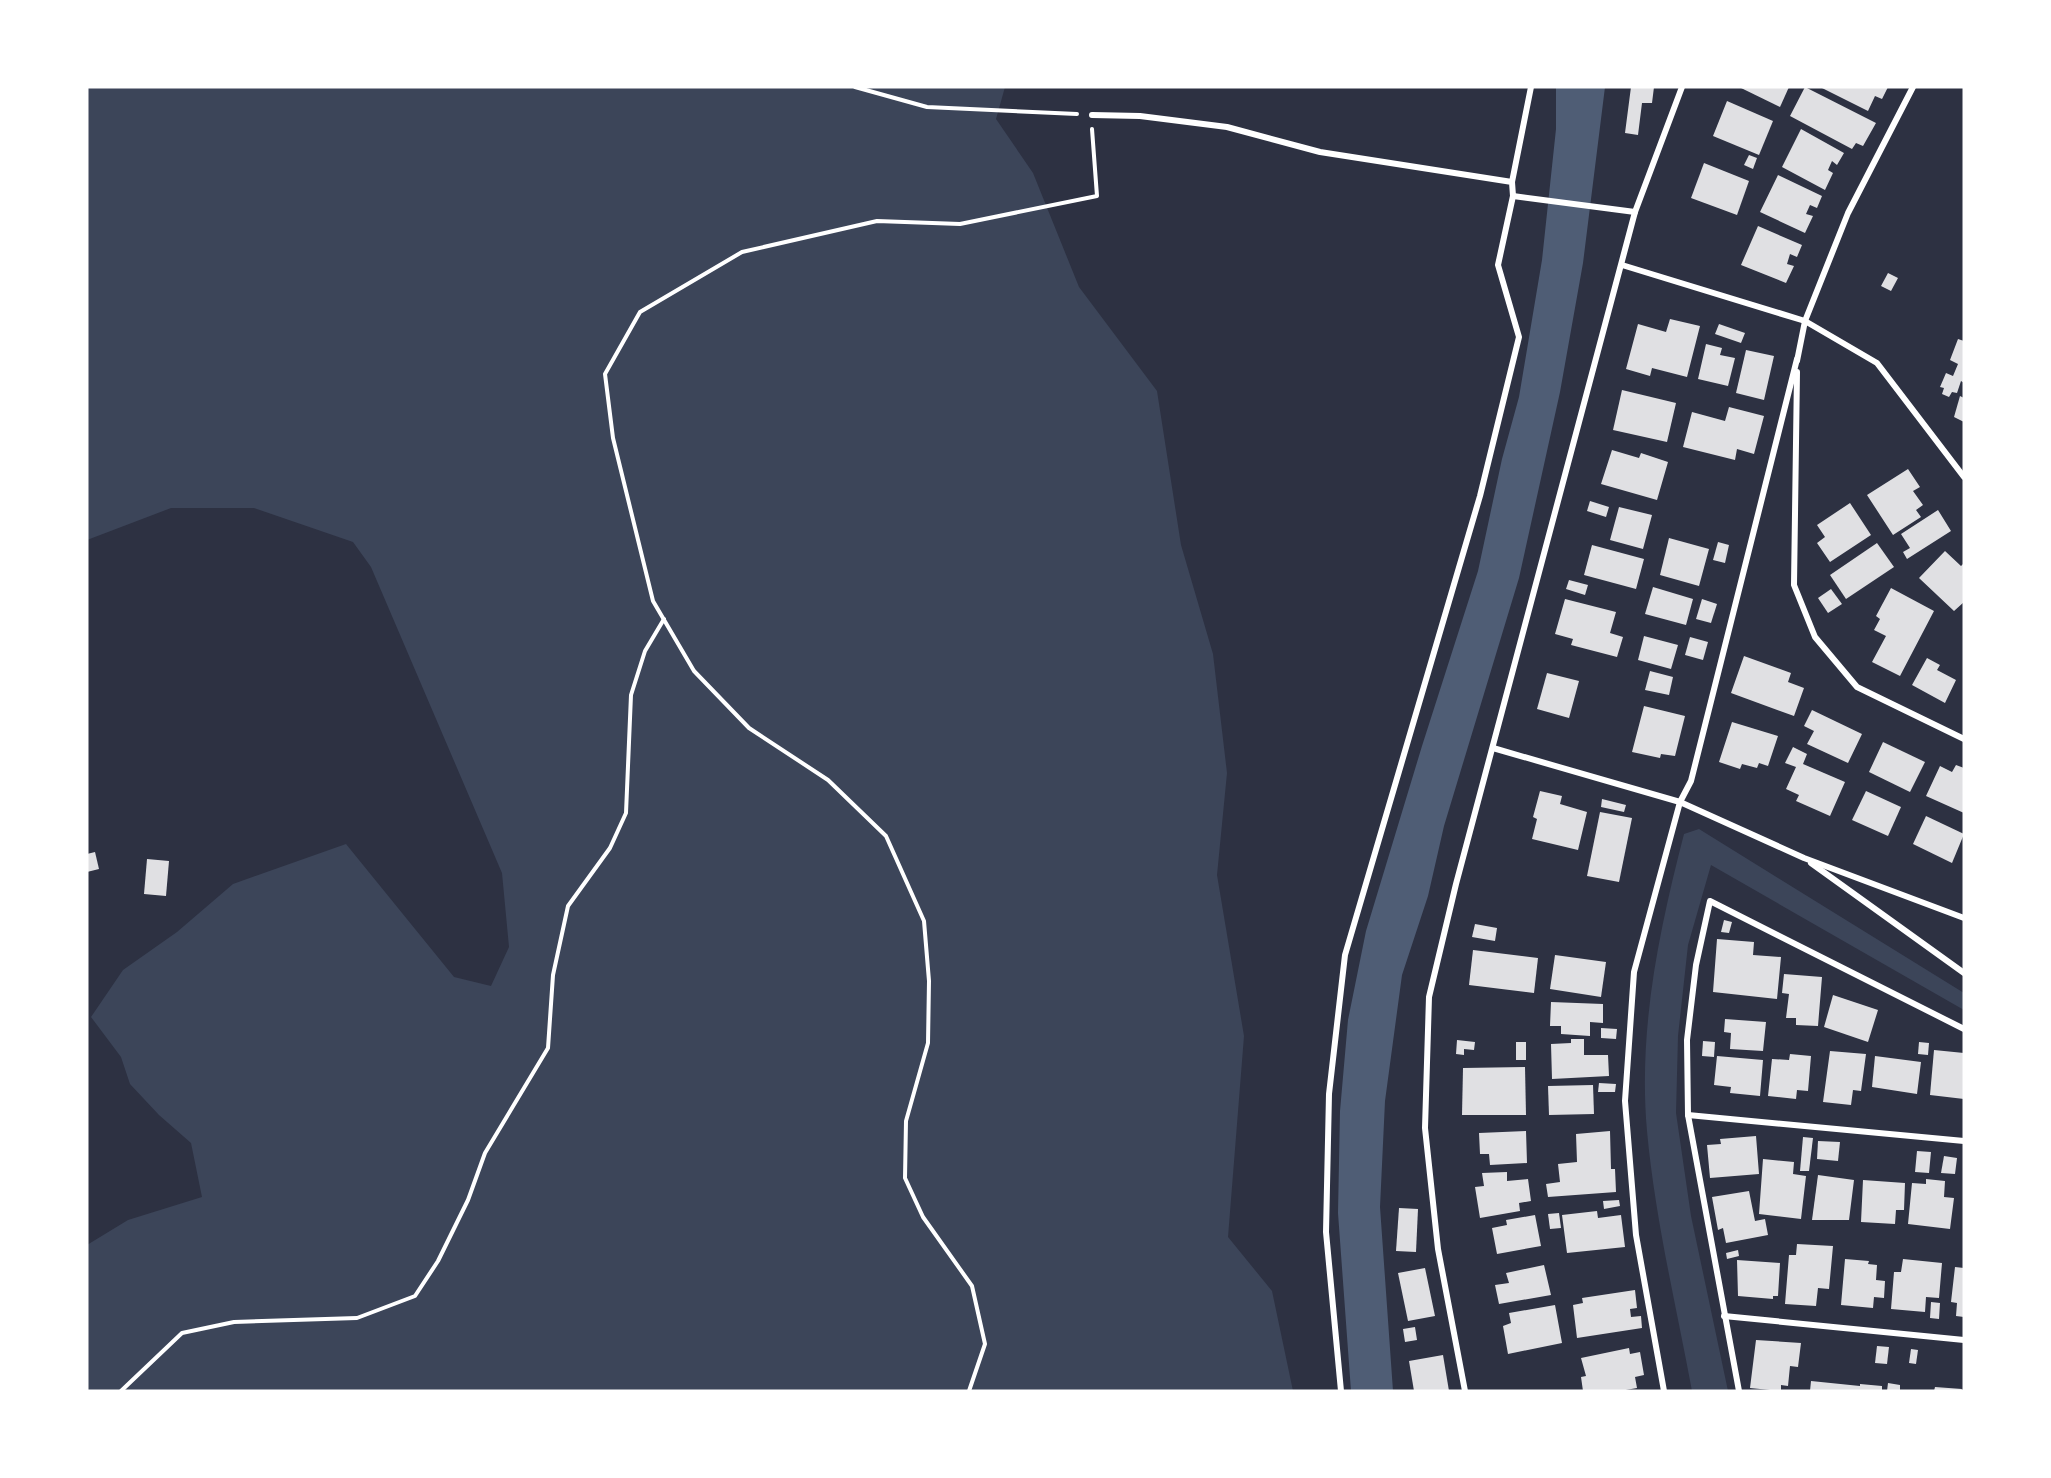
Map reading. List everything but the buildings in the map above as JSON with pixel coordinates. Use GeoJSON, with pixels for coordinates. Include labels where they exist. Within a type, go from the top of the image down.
{"type":"FeatureCollection","features":[{"type":"Feature","properties":{"kind":"street"},"geometry":{"type":"LineString","coordinates":[[1341,1391],[1326,1232],[1329,1094],[1345,955],[1480,496],[1519,337],[1498,265],[1513,196],[1512,182],[1531,87]]}},
{"type":"Feature","properties":{"kind":"street"},"geometry":{"type":"LineString","coordinates":[[1465,1391],[1438,1249],[1425,1128],[1429,997],[1456,884],[1635,212],[1682,87]]}},
{"type":"Feature","properties":{"kind":"street"},"geometry":{"type":"LineString","coordinates":[[1664,1391],[1636,1235],[1625,1101],[1634,972],[1680,802],[1691,781],[1805,321],[1848,213],[1913,87]]}},
{"type":"Feature","properties":{"kind":"street"},"geometry":{"type":"LineString","coordinates":[[1092,115],[1140,116],[1227,127],[1320,152],[1512,182]]}},
{"type":"Feature","properties":{"kind":"street"},"geometry":{"type":"LineString","coordinates":[[1513,196],[1635,212]]}},
{"type":"Feature","properties":{"kind":"street"},"geometry":{"type":"LineString","coordinates":[[1622,265],[1805,321],[1877,363],[1964,477]]}},
{"type":"Feature","properties":{"kind":"street"},"geometry":{"type":"LineString","coordinates":[[1797,360],[1794,585],[1815,637],[1857,687],[1964,739]]}},
{"type":"Feature","properties":{"kind":"street"},"geometry":{"type":"LineString","coordinates":[[1493,748],[1680,802],[1804,858],[1964,918]]}},
{"type":"Feature","properties":{"kind":"street"},"geometry":{"type":"LineString","coordinates":[[1804,858],[1964,973]]}},
{"type":"Feature","properties":{"kind":"street"},"geometry":{"type":"LineString","coordinates":[[1739,1391],[1688,1115],[1687,1040],[1696,965],[1710,902],[1964,1029]]}},
{"type":"Feature","properties":{"kind":"street"},"geometry":{"type":"LineString","coordinates":[[1688,1115],[1964,1141]]}},
{"type":"Feature","properties":{"kind":"street"},"geometry":{"type":"LineString","coordinates":[[1724,1316],[1964,1340]]}},
{"type":"Feature","properties":{"kind":"path"},"geometry":{"type":"LineString","coordinates":[[855,87],[927,107],[1092,115],[1097,196],[960,224],[877,221],[742,252],[640,312],[605,374],[613,438],[653,601],[694,671],[749,728],[828,780],[886,837],[924,921],[929,981],[928,1043],[906,1121],[905,1178],[923,1217],[972,1286],[985,1344],[969,1391]]}},
{"type":"Feature","properties":{"kind":"path"},"geometry":{"type":"LineString","coordinates":[[121,1391],[182,1333],[234,1322],[357,1318],[415,1296],[443,1251],[468,1200],[485,1153],[548,1048],[553,975],[568,906],[610,848],[626,813],[631,695],[645,651],[664,619]]}},
{"type":"Feature","properties":{"kind":"shaded area"},"geometry":{"type":"Polygon","coordinates":[[[87,87],[1005,87],[996,119],[1033,173],[1079,287],[1157,391],[1181,545],[1213,654],[1227,773],[1217,875],[1244,1036],[1228,1237],[1272,1291],[1293,1391],[87,1391],[87,1245],[128,1220],[202,1197],[191,1143],[159,1115],[130,1084],[121,1057],[91,1017],[123,970],[177,932],[233,884],[346,844],[454,977],[491,986],[509,947],[502,873],[371,567],[353,542],[254,508],[171,508],[87,540],[87,87]]]}},
{"type":"Feature","properties":{"kind":"shaded area"},"geometry":{"type":"Polygon","coordinates":[[[1556,87],[1605,87],[1583,263],[1560,392],[1519,578],[1444,826],[1428,896],[1402,975],[1385,1101],[1380,1207],[1393,1391],[1351,1391],[1338,1213],[1340,1111],[1348,1020],[1366,931],[1478,571],[1502,459],[1519,397],[1542,260],[1556,129],[1556,87]]]}},
{"type":"Feature","properties":{"kind":"shaded area"},"geometry":{"type":"Polygon","coordinates":[[[1699,829],[1964,993],[1964,1010],[1711,865],[1688,945],[1678,1036],[1676,1113],[1691,1216],[1728,1391],[1692,1391],[1655,1196],[1645,1093],[1648,1018],[1666,907],[1684,834],[1699,829]]]}}]}
